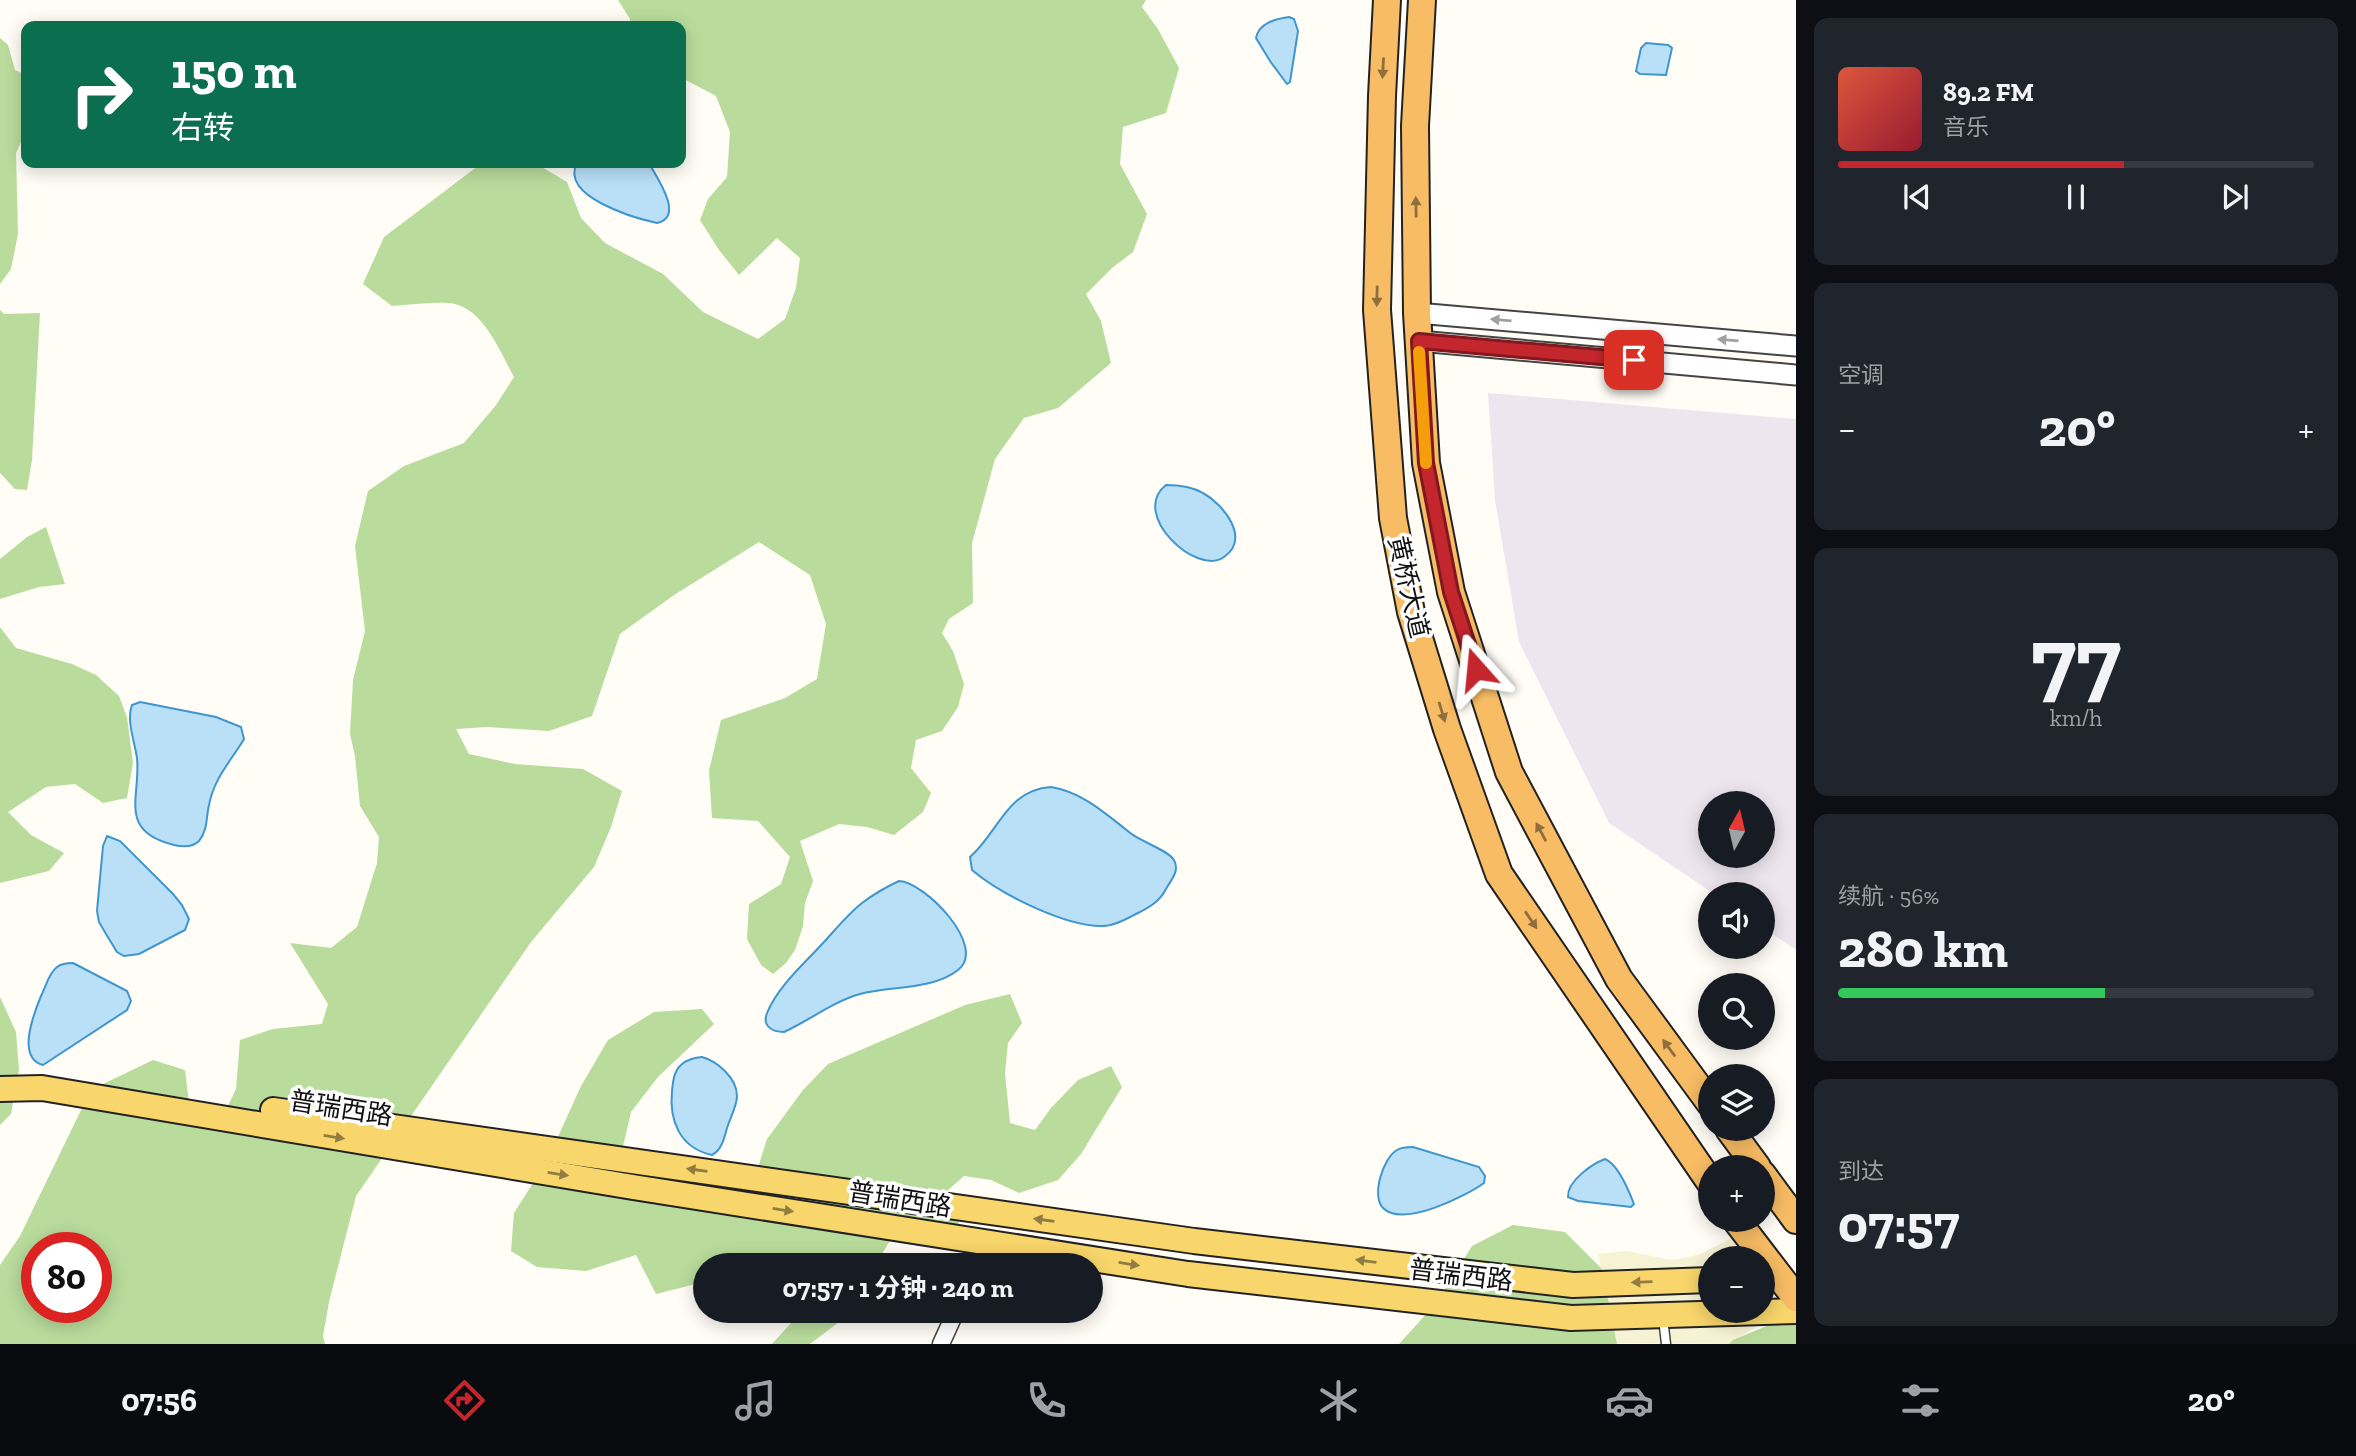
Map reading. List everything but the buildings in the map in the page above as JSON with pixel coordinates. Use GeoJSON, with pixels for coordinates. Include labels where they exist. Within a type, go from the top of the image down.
{"type":"FeatureCollection","features":[{"type":"Feature","properties":{"kind":"highway","name":"黄桥大道"},"geometry":{"type":"LineString","coordinates":[[1387,0],[1377,310],[1393,518],[1411,612],[1447,729],[1499,874],[1698,1164]]}},
{"type":"Feature","properties":{"kind":"highway","name":"黄桥大道"},"geometry":{"type":"LineString","coordinates":[[1422,0],[1415,126],[1417,313],[1426,463],[1451,592],[1509,772],[1619,979],[1698,1086]]}},
{"type":"Feature","properties":{"kind":"highway"},"geometry":{"type":"LineString","coordinates":[[1775,1192],[1796,1220]]}},
{"type":"Feature","properties":{"kind":"highway"},"geometry":{"type":"LineString","coordinates":[[1745,1232],[1784,1283]]}},
{"type":"Feature","properties":{"kind":"main road","name":"普瑞西路"},"geometry":{"type":"LineString","coordinates":[[0,1076],[36,1077],[1194,1241],[1573,1285],[1698,1280]]}},
{"type":"Feature","properties":{"kind":"main road","name":"普瑞西路"},"geometry":{"type":"LineString","coordinates":[[0,1089],[42,1088],[634,1187],[1188,1274],[1571,1318],[1796,1311]]}},
{"type":"Feature","properties":{"kind":"street"},"geometry":{"type":"LineString","coordinates":[[1417,313],[1796,346]]}},
{"type":"Feature","properties":{"kind":"street"},"geometry":{"type":"LineString","coordinates":[[1419,341],[1796,375]]}},
{"type":"Feature","properties":{"kind":"street"},"geometry":{"type":"LineString","coordinates":[[941,1344],[951,1323]]}},
{"type":"Feature","properties":{"kind":"lane"},"geometry":{"type":"LineString","coordinates":[[1663,1315],[1666,1344]]}},
{"type":"Feature","properties":{"kind":"shaded area"},"geometry":{"type":"Polygon","coordinates":[[[1488,393],[1796,419],[1796,950],[1775,936],[1775,882],[1698,883],[1609,823],[1519,642],[1495,500],[1488,393]]]}},
{"type":"Feature","properties":{"kind":"shaded area"},"geometry":{"type":"Polygon","coordinates":[[[1744,1232],[1750,1246],[1716,1246],[1744,1232]]]}},
{"type":"Feature","properties":{"kind":"shaded area"},"geometry":{"type":"Polygon","coordinates":[[[1626,1251],[1672,1260],[1698,1255],[1698,1323],[1762,1323],[1729,1344],[1617,1343],[1598,1254],[1626,1251]]]}},
{"type":"Feature","properties":{"kind":"green space"},"geometry":{"type":"Polygon","coordinates":[[[618,0],[1146,0],[1142,7],[1158,29],[1179,68],[1166,113],[1123,127],[1120,164],[1147,214],[1133,252],[1086,294],[1101,321],[1111,363],[1058,408],[1024,418],[995,459],[972,543],[973,603],[949,619],[942,633],[953,651],[964,684],[958,707],[942,731],[916,740],[911,768],[931,793],[923,812],[894,835],[867,827],[839,824],[800,841],[813,881],[805,903],[803,926],[795,950],[786,963],[773,974],[761,965],[747,939],[749,904],[781,884],[790,857],[758,821],[712,818],[709,771],[721,720],[785,698],[817,679],[826,624],[810,575],[759,542],[674,595],[620,634],[592,716],[549,731],[487,727],[456,729],[469,754],[515,764],[583,769],[622,791],[611,827],[594,867],[531,942],[356,1196],[329,1302],[323,1336],[325,1344],[0,1344],[0,1265],[21,1234],[21,1323],[112,1323],[112,1232],[22,1232],[82,1108],[101,1085],[153,1060],[185,1070],[189,1103],[223,1116],[236,1089],[240,1040],[273,1029],[322,1024],[328,1004],[290,943],[331,948],[357,927],[377,863],[379,837],[360,806],[350,734],[353,680],[365,631],[355,546],[368,491],[404,466],[464,443],[496,405],[514,377],[488,330],[470,311],[447,303],[392,306],[363,284],[384,237],[476,168],[543,168],[567,182],[581,218],[605,243],[663,274],[703,312],[758,339],[785,319],[796,288],[800,258],[777,238],[739,275],[700,220],[708,199],[727,177],[730,132],[716,96],[686,80],[686,21],[630,21],[618,0]]]}},
{"type":"Feature","properties":{"kind":"green space"},"geometry":{"type":"Polygon","coordinates":[[[0,38],[8,45],[15,70],[21,73],[21,142],[16,153],[18,234],[11,269],[0,284],[0,38]]]}},
{"type":"Feature","properties":{"kind":"green space"},"geometry":{"type":"Polygon","coordinates":[[[0,310],[4,314],[40,313],[32,460],[27,490],[15,489],[0,473],[0,310]]]}},
{"type":"Feature","properties":{"kind":"green space"},"geometry":{"type":"Polygon","coordinates":[[[46,527],[65,584],[39,587],[0,599],[0,559],[27,537],[46,527]]]}},
{"type":"Feature","properties":{"kind":"green space"},"geometry":{"type":"Polygon","coordinates":[[[0,627],[16,648],[72,664],[96,675],[119,696],[127,717],[133,763],[127,798],[103,803],[75,784],[46,787],[8,812],[31,835],[64,853],[49,871],[0,883],[0,627]]]}},
{"type":"Feature","properties":{"kind":"green space"},"geometry":{"type":"Polygon","coordinates":[[[1010,994],[1022,1023],[1008,1043],[1005,1073],[1010,1123],[1035,1130],[1051,1108],[1078,1080],[1111,1066],[1122,1087],[1081,1154],[1058,1180],[1019,1193],[991,1180],[964,1176],[947,1191],[957,1214],[961,1237],[893,1236],[882,1253],[693,1253],[693,1285],[656,1294],[636,1255],[586,1271],[537,1267],[511,1251],[514,1213],[547,1161],[581,1086],[608,1040],[654,1012],[702,1009],[714,1024],[658,1077],[631,1112],[621,1155],[638,1179],[672,1188],[756,1174],[767,1139],[803,1090],[828,1064],[965,1005],[1010,994]]]}},
{"type":"Feature","properties":{"kind":"green space"},"geometry":{"type":"Polygon","coordinates":[[[0,997],[16,1032],[19,1070],[11,1114],[0,1125],[0,997]]]}},
{"type":"Feature","properties":{"kind":"green space"},"geometry":{"type":"Polygon","coordinates":[[[1513,1225],[1565,1232],[1602,1269],[1617,1344],[1399,1344],[1437,1302],[1472,1246],[1513,1225]]]}},
{"type":"Feature","properties":{"kind":"green space"},"geometry":{"type":"Polygon","coordinates":[[[1796,1314],[1796,1344],[1729,1344],[1733,1340],[1796,1314]]]}},
{"type":"Feature","properties":{"kind":"green space"},"geometry":{"type":"Polygon","coordinates":[[[791,1323],[838,1323],[810,1344],[772,1344],[791,1323]]]}},
{"type":"Feature","properties":{"kind":"water"},"geometry":{"type":"Polygon","coordinates":[[[1289,17],[1294,19],[1298,31],[1290,82],[1287,84],[1256,38],[1264,25],[1289,17]]]}},
{"type":"Feature","properties":{"kind":"water"},"geometry":{"type":"Polygon","coordinates":[[[1646,43],[1668,45],[1672,48],[1666,75],[1640,74],[1636,71],[1641,48],[1646,43]]]}},
{"type":"Feature","properties":{"kind":"water"},"geometry":{"type":"Polygon","coordinates":[[[576,168],[652,168],[666,196],[669,213],[657,223],[617,211],[588,195],[579,186],[574,175],[576,168]]]}},
{"type":"Feature","properties":{"kind":"water"},"geometry":{"type":"Polygon","coordinates":[[[1166,485],[1185,486],[1198,491],[1211,498],[1226,513],[1234,531],[1235,541],[1224,557],[1212,561],[1198,558],[1184,551],[1171,539],[1161,526],[1156,511],[1157,497],[1166,485]]]}},
{"type":"Feature","properties":{"kind":"water"},"geometry":{"type":"Polygon","coordinates":[[[140,702],[216,717],[241,727],[244,739],[215,786],[204,832],[194,844],[177,846],[156,839],[138,822],[135,799],[137,758],[130,711],[132,705],[140,702]]]}},
{"type":"Feature","properties":{"kind":"water"},"geometry":{"type":"Polygon","coordinates":[[[1051,787],[1083,798],[1134,835],[1171,856],[1176,864],[1175,872],[1158,900],[1117,923],[1108,926],[1088,925],[1053,915],[1016,899],[972,870],[970,857],[1013,804],[1036,790],[1051,787]]]}},
{"type":"Feature","properties":{"kind":"water"},"geometry":{"type":"Polygon","coordinates":[[[107,836],[120,841],[173,894],[189,919],[185,930],[139,954],[124,956],[117,952],[99,922],[97,911],[103,846],[107,836]]]}},
{"type":"Feature","properties":{"kind":"water"},"geometry":{"type":"Polygon","coordinates":[[[899,881],[923,892],[950,917],[965,947],[965,960],[958,970],[924,984],[872,991],[850,997],[784,1032],[769,1027],[766,1021],[767,1013],[792,975],[857,907],[899,881]]]}},
{"type":"Feature","properties":{"kind":"water"},"geometry":{"type":"Polygon","coordinates":[[[73,963],[127,991],[131,1001],[127,1010],[43,1065],[35,1061],[30,1054],[31,1023],[51,973],[60,965],[73,963]]]}},
{"type":"Feature","properties":{"kind":"water"},"geometry":{"type":"Polygon","coordinates":[[[702,1057],[725,1071],[734,1083],[737,1096],[722,1143],[712,1155],[684,1140],[672,1113],[673,1080],[677,1070],[686,1061],[702,1057]]]}},
{"type":"Feature","properties":{"kind":"water"},"geometry":{"type":"Polygon","coordinates":[[[1413,1147],[1479,1167],[1485,1176],[1484,1183],[1434,1208],[1405,1214],[1392,1213],[1383,1208],[1380,1202],[1380,1177],[1392,1154],[1401,1148],[1413,1147]]]}},
{"type":"Feature","properties":{"kind":"water"},"geometry":{"type":"Polygon","coordinates":[[[1605,1159],[1622,1178],[1634,1204],[1631,1207],[1578,1201],[1568,1197],[1576,1179],[1605,1159]]]}},
{"type":"Feature","properties":{"kind":"slow traffic"},"geometry":{"type":"LineString","coordinates":[[1419,352],[1426,463]]}},
{"type":"Feature","properties":{"kind":"route"},"geometry":{"type":"LineString","coordinates":[[1476,669],[1451,592],[1426,463],[1419,341],[1634,360]]}}]}
